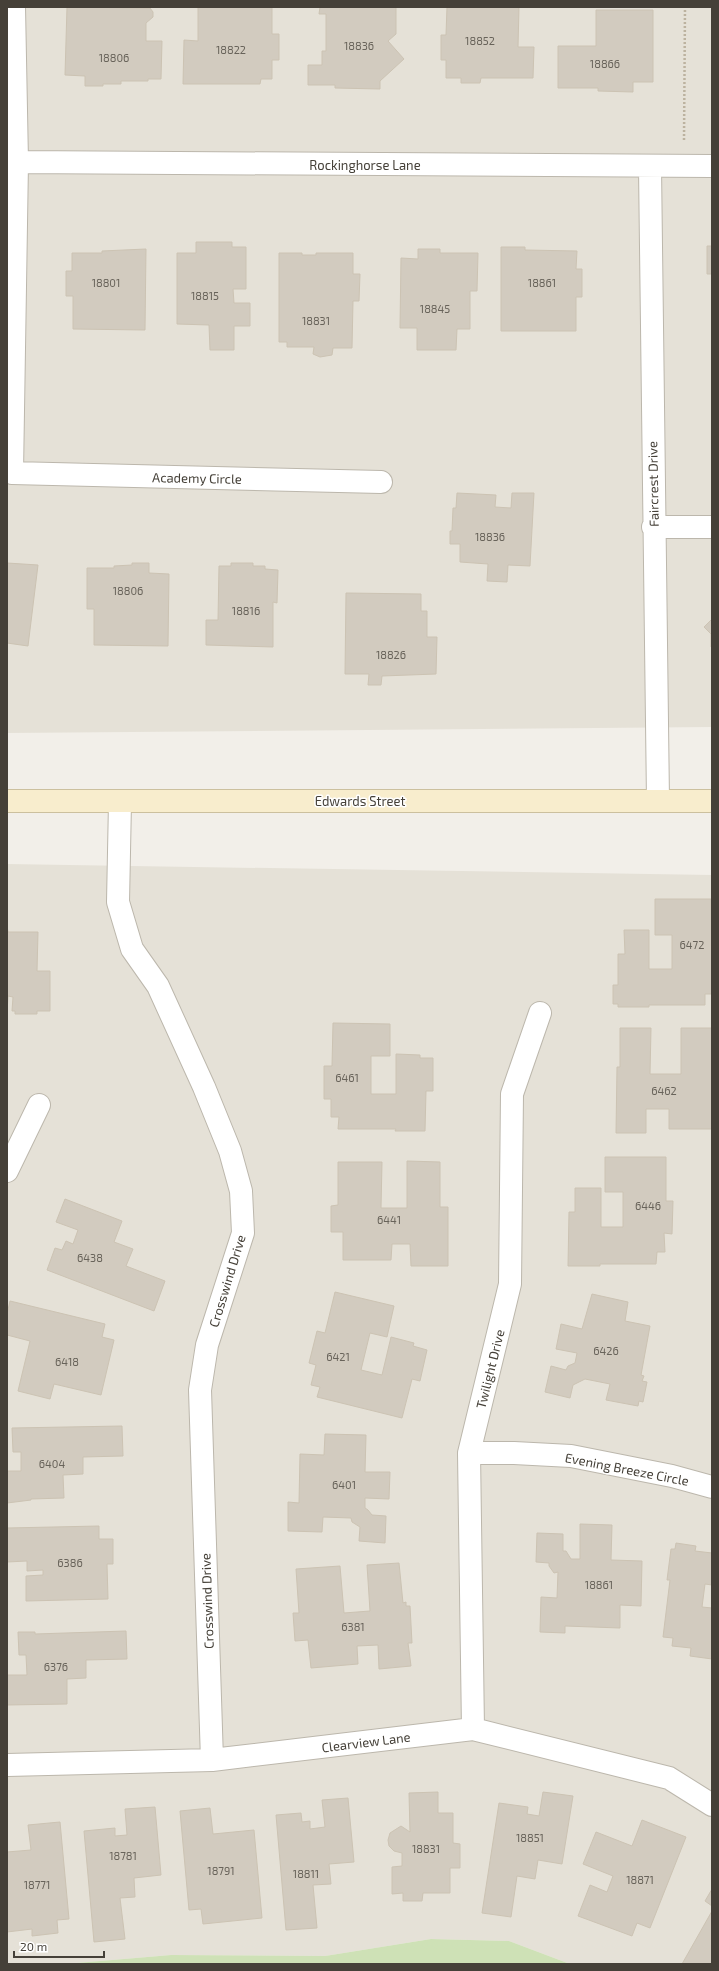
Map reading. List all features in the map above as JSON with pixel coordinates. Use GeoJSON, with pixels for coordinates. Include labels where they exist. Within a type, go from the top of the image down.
{"type":"FeatureCollection","features":[{"type":"Feature","properties":{"kind":"main road","name":"Edwards Street"},"geometry":{"type":"LineString","coordinates":[[7,801],[712,801]]}},
{"type":"Feature","properties":{"kind":"street"},"geometry":{"type":"LineString","coordinates":[[14,7],[17,162]]}},
{"type":"Feature","properties":{"kind":"street","name":"Rockinghorse Lane"},"geometry":{"type":"LineString","coordinates":[[17,162],[650,167],[712,166]]}},
{"type":"Feature","properties":{"kind":"street","name":"Academy Circle"},"geometry":{"type":"LineString","coordinates":[[17,162],[12,473],[381,482]]}},
{"type":"Feature","properties":{"kind":"street","name":"Faircrest Drive"},"geometry":{"type":"LineString","coordinates":[[650,167],[653,527],[658,801]]}},
{"type":"Feature","properties":{"kind":"street"},"geometry":{"type":"LineString","coordinates":[[653,527],[712,527]]}},
{"type":"Feature","properties":{"kind":"street","name":"Crosswind Drive"},"geometry":{"type":"LineString","coordinates":[[120,802],[118,902],[132,949],[158,986],[204,1087],[230,1151],[241,1191],[243,1233],[207,1345],[200,1390],[212,1760]]}},
{"type":"Feature","properties":{"kind":"street","name":"Twilight Drive"},"geometry":{"type":"LineString","coordinates":[[473,1729],[469,1454],[510,1284],[512,1094],[540,1013]]}},
{"type":"Feature","properties":{"kind":"street"},"geometry":{"type":"LineString","coordinates":[[7,1171],[39,1105]]}},
{"type":"Feature","properties":{"kind":"street","name":"Evening Breeze Circle"},"geometry":{"type":"LineString","coordinates":[[469,1454],[514,1453],[571,1456],[672,1476],[712,1487]]}},
{"type":"Feature","properties":{"kind":"street","name":"Clearview Lane"},"geometry":{"type":"LineString","coordinates":[[7,1765],[212,1760],[473,1729],[669,1778],[712,1805]]}},
{"type":"Feature","properties":{"kind":"path"},"geometry":{"type":"LineString","coordinates":[[684,166],[685,7]]}},
{"type":"Feature","properties":{"kind":"shaded area"},"geometry":{"type":"Polygon","coordinates":[[[7,7],[712,7],[712,727],[7,733],[7,7]]]}},
{"type":"Feature","properties":{"kind":"shaded area"},"geometry":{"type":"Polygon","coordinates":[[[7,864],[712,875],[712,1964],[570,1964],[509,1941],[431,1939],[325,1956],[171,1955],[65,1964],[7,1964],[7,864]]]}},
{"type":"Feature","properties":{"kind":"green space"},"geometry":{"type":"Polygon","coordinates":[[[431,1939],[509,1941],[570,1964],[65,1964],[171,1955],[325,1956],[431,1939]]]}},
{"type":"Feature","properties":{"kind":"building"},"geometry":{"type":"Polygon","coordinates":[[[67,7],[150,8],[153,12],[153,17],[146,23],[146,41],[162,41],[161,79],[148,79],[148,81],[121,81],[121,84],[85,86],[85,76],[65,75],[67,7]]]}},
{"type":"Feature","properties":{"kind":"building"},"geometry":{"type":"Polygon","coordinates":[[[198,7],[272,7],[272,34],[279,34],[279,60],[272,60],[272,79],[261,79],[260,84],[183,84],[184,40],[198,41],[198,7]]]}},
{"type":"Feature","properties":{"kind":"building"},"geometry":{"type":"Polygon","coordinates":[[[320,7],[396,7],[396,34],[388,41],[404,59],[380,81],[380,89],[335,88],[335,85],[308,85],[308,65],[322,65],[322,51],[326,51],[326,14],[319,14],[320,7]]]}},
{"type":"Feature","properties":{"kind":"building"},"geometry":{"type":"Polygon","coordinates":[[[447,7],[519,7],[518,47],[534,47],[533,78],[481,78],[480,83],[461,83],[461,78],[446,78],[446,60],[441,60],[441,35],[446,35],[447,7]]]}},
{"type":"Feature","properties":{"kind":"building"},"geometry":{"type":"Polygon","coordinates":[[[596,10],[653,10],[653,82],[633,82],[633,92],[598,91],[598,88],[558,88],[558,46],[596,46],[596,10]]]}},
{"type":"Feature","properties":{"kind":"building"},"geometry":{"type":"Polygon","coordinates":[[[196,242],[232,242],[232,247],[246,247],[246,289],[233,289],[234,303],[250,303],[250,326],[234,326],[234,350],[210,350],[209,325],[177,324],[177,253],[196,253],[196,242]]]}},
{"type":"Feature","properties":{"kind":"building"},"geometry":{"type":"Polygon","coordinates":[[[707,246],[712,246],[712,274],[707,274],[707,246]]]}},
{"type":"Feature","properties":{"kind":"building"},"geometry":{"type":"Polygon","coordinates":[[[501,247],[525,247],[525,250],[577,251],[576,269],[582,269],[582,297],[576,297],[576,331],[501,331],[501,247]]]}},
{"type":"Feature","properties":{"kind":"building"},"geometry":{"type":"Polygon","coordinates":[[[146,249],[145,330],[73,329],[73,296],[66,296],[66,271],[72,271],[72,253],[102,253],[102,251],[146,249]]]}},
{"type":"Feature","properties":{"kind":"building"},"geometry":{"type":"Polygon","coordinates":[[[418,249],[440,249],[440,253],[478,253],[477,291],[470,291],[470,329],[457,329],[456,350],[417,350],[417,328],[400,328],[401,258],[418,259],[418,249]]]}},
{"type":"Feature","properties":{"kind":"building"},"geometry":{"type":"Polygon","coordinates":[[[279,253],[302,253],[302,255],[316,255],[316,253],[353,253],[353,274],[360,274],[359,301],[353,301],[352,348],[333,348],[332,355],[320,357],[313,354],[314,347],[287,347],[287,342],[279,342],[279,253]]]}},
{"type":"Feature","properties":{"kind":"building"},"geometry":{"type":"Polygon","coordinates":[[[457,493],[496,495],[495,507],[511,508],[512,493],[534,493],[530,566],[508,565],[507,582],[487,581],[488,564],[460,562],[460,544],[450,544],[453,508],[456,508],[457,493]]]}},
{"type":"Feature","properties":{"kind":"building"},"geometry":{"type":"Polygon","coordinates":[[[7,563],[38,565],[28,646],[7,643],[7,563]]]}},
{"type":"Feature","properties":{"kind":"building"},"geometry":{"type":"Polygon","coordinates":[[[132,563],[149,563],[149,573],[169,574],[168,646],[94,645],[94,609],[87,609],[87,568],[114,568],[114,566],[132,565],[132,563]]]}},
{"type":"Feature","properties":{"kind":"building"},"geometry":{"type":"Polygon","coordinates":[[[231,563],[253,563],[253,566],[265,566],[265,569],[278,570],[277,603],[273,602],[273,647],[206,645],[206,620],[218,620],[219,566],[231,566],[231,563]]]}},
{"type":"Feature","properties":{"kind":"building"},"geometry":{"type":"Polygon","coordinates":[[[346,593],[421,594],[421,611],[427,611],[427,637],[437,637],[436,674],[382,676],[381,685],[368,685],[369,674],[345,674],[346,593]]]}},
{"type":"Feature","properties":{"kind":"building"},"geometry":{"type":"Polygon","coordinates":[[[712,619],[711,647],[711,634],[704,627],[712,619]]]}},
{"type":"Feature","properties":{"kind":"building"},"geometry":{"type":"Polygon","coordinates":[[[655,899],[711,899],[712,994],[705,994],[705,1005],[649,1005],[649,1007],[618,1007],[618,1004],[613,1004],[613,985],[618,985],[618,954],[625,954],[624,930],[649,930],[649,969],[672,969],[672,935],[655,935],[655,899]]]}},
{"type":"Feature","properties":{"kind":"building"},"geometry":{"type":"Polygon","coordinates":[[[7,926],[8,932],[38,932],[37,971],[50,971],[50,1011],[37,1011],[37,1014],[15,1014],[15,1011],[12,1011],[13,997],[8,996],[7,1013],[7,926]]]}},
{"type":"Feature","properties":{"kind":"building"},"geometry":{"type":"Polygon","coordinates":[[[333,1023],[390,1024],[390,1056],[371,1056],[371,1094],[396,1094],[396,1054],[420,1055],[420,1058],[433,1058],[433,1091],[426,1091],[425,1131],[395,1131],[396,1129],[338,1129],[339,1117],[331,1117],[331,1099],[324,1099],[324,1066],[332,1066],[333,1023]]]}},
{"type":"Feature","properties":{"kind":"building"},"geometry":{"type":"Polygon","coordinates":[[[620,1028],[651,1028],[650,1074],[681,1074],[681,1028],[712,1028],[712,1129],[669,1129],[669,1109],[646,1109],[646,1133],[616,1133],[617,1067],[620,1067],[620,1028]]]}},
{"type":"Feature","properties":{"kind":"building"},"geometry":{"type":"Polygon","coordinates":[[[605,1157],[666,1157],[666,1201],[673,1201],[672,1234],[664,1233],[665,1252],[657,1252],[656,1264],[600,1264],[600,1266],[568,1266],[569,1212],[575,1212],[575,1188],[601,1188],[601,1227],[623,1227],[623,1192],[605,1192],[605,1157]]]}},
{"type":"Feature","properties":{"kind":"building"},"geometry":{"type":"Polygon","coordinates":[[[407,1161],[440,1162],[440,1207],[448,1207],[448,1266],[411,1266],[410,1244],[392,1244],[391,1260],[343,1260],[343,1232],[331,1232],[331,1206],[338,1205],[338,1162],[382,1162],[381,1208],[407,1208],[407,1161]]]}},
{"type":"Feature","properties":{"kind":"building"},"geometry":{"type":"Polygon","coordinates":[[[65,1199],[122,1221],[114,1242],[133,1249],[126,1266],[165,1281],[154,1311],[47,1270],[55,1248],[62,1250],[66,1241],[73,1244],[78,1230],[56,1222],[65,1199]]]}},
{"type":"Feature","properties":{"kind":"building"},"geometry":{"type":"Polygon","coordinates":[[[335,1292],[394,1306],[387,1337],[370,1333],[361,1370],[382,1375],[391,1337],[414,1343],[413,1346],[427,1350],[420,1381],[412,1379],[402,1418],[317,1397],[320,1387],[311,1385],[316,1365],[309,1363],[317,1331],[325,1333],[335,1292]]]}},
{"type":"Feature","properties":{"kind":"building"},"geometry":{"type":"Polygon","coordinates":[[[592,1294],[628,1302],[625,1321],[650,1326],[641,1375],[644,1376],[642,1381],[647,1382],[643,1402],[639,1401],[638,1406],[606,1400],[610,1384],[585,1379],[573,1385],[570,1398],[545,1392],[551,1366],[566,1370],[568,1366],[575,1363],[577,1353],[556,1349],[561,1324],[582,1329],[592,1294]]]}},
{"type":"Feature","properties":{"kind":"building"},"geometry":{"type":"Polygon","coordinates":[[[10,1301],[105,1324],[102,1337],[114,1340],[101,1395],[54,1384],[50,1399],[18,1391],[30,1341],[7,1335],[7,1314],[10,1301]]]}},
{"type":"Feature","properties":{"kind":"building"},"geometry":{"type":"Polygon","coordinates":[[[122,1426],[123,1456],[83,1457],[83,1474],[63,1475],[64,1498],[31,1499],[7,1503],[7,1471],[21,1471],[21,1452],[13,1452],[12,1428],[122,1426]]]}},
{"type":"Feature","properties":{"kind":"building"},"geometry":{"type":"Polygon","coordinates":[[[325,1434],[366,1435],[365,1472],[390,1472],[389,1499],[365,1498],[365,1508],[372,1515],[386,1516],[385,1543],[359,1541],[360,1527],[352,1522],[351,1518],[323,1517],[322,1532],[288,1531],[288,1502],[299,1503],[300,1454],[324,1455],[325,1434]]]}},
{"type":"Feature","properties":{"kind":"building"},"geometry":{"type":"Polygon","coordinates":[[[580,1524],[612,1525],[611,1560],[642,1561],[641,1606],[620,1605],[620,1628],[565,1626],[565,1633],[540,1632],[541,1597],[557,1598],[558,1572],[554,1573],[549,1566],[549,1563],[536,1562],[537,1533],[563,1534],[563,1551],[566,1551],[571,1559],[580,1559],[580,1524]]]}},
{"type":"Feature","properties":{"kind":"building"},"geometry":{"type":"Polygon","coordinates":[[[99,1526],[99,1539],[113,1539],[113,1564],[107,1564],[108,1599],[26,1601],[26,1576],[43,1575],[43,1570],[27,1571],[27,1561],[7,1562],[7,1528],[99,1526]]]}},
{"type":"Feature","properties":{"kind":"building"},"geometry":{"type":"Polygon","coordinates":[[[676,1543],[696,1546],[695,1551],[712,1553],[712,1585],[705,1584],[702,1607],[712,1608],[712,1659],[690,1656],[691,1648],[672,1646],[673,1638],[663,1637],[670,1580],[667,1580],[671,1549],[675,1549],[676,1543]]]}},
{"type":"Feature","properties":{"kind":"building"},"geometry":{"type":"Polygon","coordinates":[[[399,1563],[403,1603],[406,1602],[406,1606],[410,1606],[412,1643],[408,1643],[411,1666],[379,1669],[378,1645],[357,1646],[358,1664],[311,1668],[308,1640],[295,1641],[293,1613],[299,1613],[296,1569],[340,1566],[344,1613],[370,1611],[367,1565],[399,1563]]]}},
{"type":"Feature","properties":{"kind":"building"},"geometry":{"type":"Polygon","coordinates":[[[126,1631],[127,1659],[86,1660],[86,1678],[67,1679],[67,1704],[7,1705],[7,1675],[27,1675],[26,1655],[19,1655],[18,1632],[35,1632],[35,1634],[126,1631]]]}},
{"type":"Feature","properties":{"kind":"building"},"geometry":{"type":"Polygon","coordinates":[[[438,1792],[438,1813],[453,1813],[453,1843],[460,1844],[460,1868],[450,1868],[450,1893],[423,1893],[422,1901],[403,1901],[403,1893],[392,1894],[392,1867],[402,1866],[402,1853],[394,1851],[389,1846],[388,1840],[390,1833],[401,1826],[410,1832],[409,1793],[438,1792]]]}},
{"type":"Feature","properties":{"kind":"building"},"geometry":{"type":"Polygon","coordinates":[[[543,1792],[573,1796],[562,1864],[538,1860],[535,1879],[517,1876],[511,1917],[482,1913],[499,1803],[528,1807],[527,1814],[539,1816],[543,1792]]]}},
{"type":"Feature","properties":{"kind":"building"},"geometry":{"type":"Polygon","coordinates":[[[348,1798],[354,1862],[329,1864],[331,1884],[313,1885],[317,1928],[286,1930],[276,1815],[301,1813],[302,1822],[310,1821],[310,1829],[325,1827],[322,1800],[348,1798]]]}},
{"type":"Feature","properties":{"kind":"building"},"geometry":{"type":"Polygon","coordinates":[[[155,1807],[161,1875],[134,1878],[135,1897],[120,1898],[125,1939],[94,1942],[84,1831],[115,1828],[115,1836],[127,1835],[125,1809],[155,1807]]]}},
{"type":"Feature","properties":{"kind":"building"},"geometry":{"type":"Polygon","coordinates":[[[210,1808],[213,1834],[254,1830],[262,1918],[203,1924],[201,1909],[189,1910],[180,1811],[210,1808]]]}},
{"type":"Feature","properties":{"kind":"building"},"geometry":{"type":"Polygon","coordinates":[[[642,1820],[686,1837],[650,1928],[637,1923],[632,1936],[578,1916],[590,1885],[607,1892],[613,1876],[583,1864],[596,1832],[632,1846],[642,1820]]]}},
{"type":"Feature","properties":{"kind":"building"},"geometry":{"type":"Polygon","coordinates":[[[60,1822],[69,1919],[57,1920],[58,1933],[32,1936],[32,1929],[7,1932],[7,1852],[31,1850],[28,1825],[60,1822]]]}},
{"type":"Feature","properties":{"kind":"building"},"geometry":{"type":"Polygon","coordinates":[[[712,1889],[712,1906],[705,1901],[712,1889]]]}},
{"type":"Feature","properties":{"kind":"building"},"geometry":{"type":"Polygon","coordinates":[[[712,1911],[712,1964],[682,1964],[712,1911]]]}}]}
